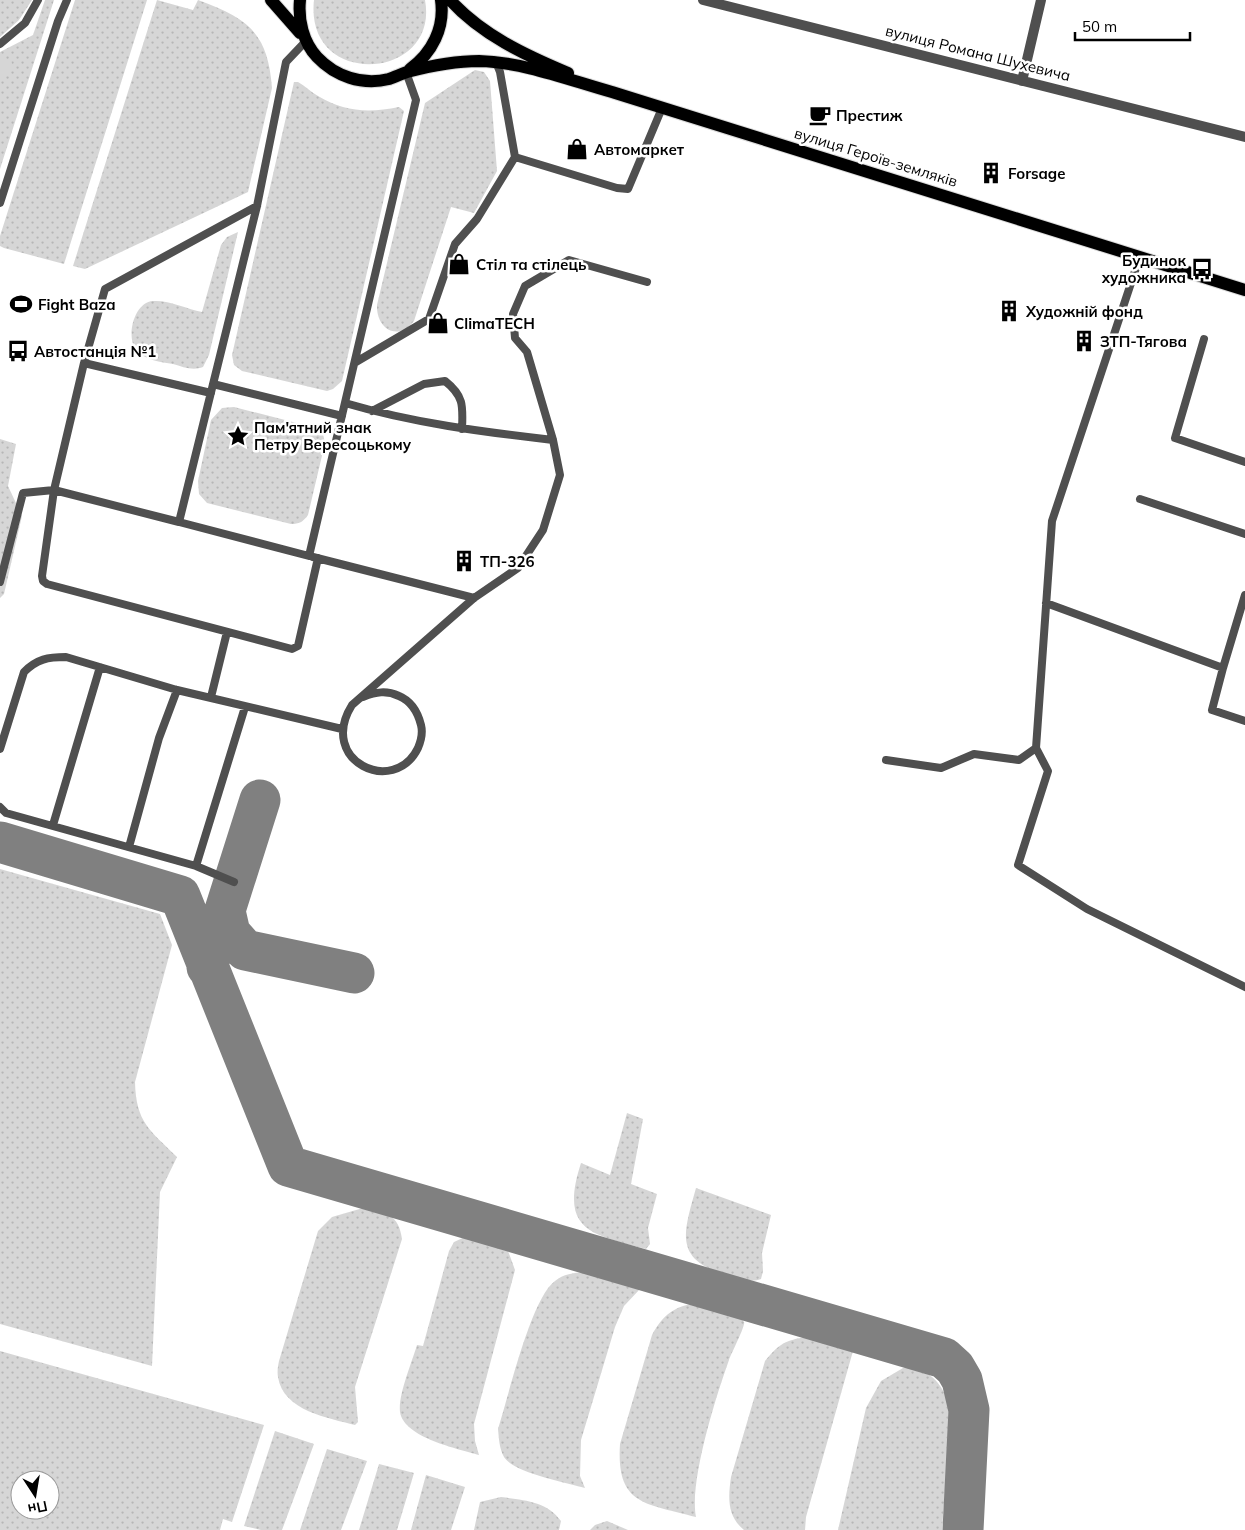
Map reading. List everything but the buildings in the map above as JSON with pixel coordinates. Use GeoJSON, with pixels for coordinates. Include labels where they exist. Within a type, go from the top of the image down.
{"type":"FeatureCollection","features":[{"type":"Feature","properties":{"kind":"main road"},"geometry":{"type":"LineString","coordinates":[[270,0],[291,20],[315,55],[327,67],[341,75],[357,80],[374,82],[390,79],[406,72],[421,61],[433,46],[440,28],[441,0]]}},
{"type":"Feature","properties":{"kind":"main road"},"geometry":{"type":"LineString","coordinates":[[300,0],[300,22],[306,41]]}},
{"type":"Feature","properties":{"kind":"main road"},"geometry":{"type":"LineString","coordinates":[[450,0],[475,22],[524,54],[612,92]]}},
{"type":"Feature","properties":{"kind":"main road"},"geometry":{"type":"LineString","coordinates":[[406,72],[456,63],[496,62],[612,92]]}},
{"type":"Feature","properties":{"kind":"main road","name":"вулиця Героїв-земляків"},"geometry":{"type":"LineString","coordinates":[[612,92],[1245,290]]}},
{"type":"Feature","properties":{"kind":"street","name":"вулиця Романа Шухевича"},"geometry":{"type":"LineString","coordinates":[[703,0],[733,3],[1022,81],[1245,137]]}},
{"type":"Feature","properties":{"kind":"street"},"geometry":{"type":"LineString","coordinates":[[1022,81],[1041,0]]}},
{"type":"Feature","properties":{"kind":"lane"},"geometry":{"type":"LineString","coordinates":[[0,44],[24,23],[38,0]]}},
{"type":"Feature","properties":{"kind":"lane"},"geometry":{"type":"LineString","coordinates":[[0,203],[58,21],[67,0]]}},
{"type":"Feature","properties":{"kind":"lane"},"geometry":{"type":"LineString","coordinates":[[179,522],[257,206],[286,62],[306,41]]}},
{"type":"Feature","properties":{"kind":"lane"},"geometry":{"type":"LineString","coordinates":[[356,362],[429,319],[455,244],[477,219],[515,157],[506,115],[500,72],[496,62]]}},
{"type":"Feature","properties":{"kind":"lane"},"geometry":{"type":"LineString","coordinates":[[309,556],[416,100],[406,72]]}},
{"type":"Feature","properties":{"kind":"lane"},"geometry":{"type":"LineString","coordinates":[[515,157],[617,188],[628,189],[662,108]]}},
{"type":"Feature","properties":{"kind":"lane"},"geometry":{"type":"LineString","coordinates":[[257,206],[105,289],[84,363],[54,490],[43,581],[47,584],[295,649],[298,646],[318,558]]}},
{"type":"Feature","properties":{"kind":"lane"},"geometry":{"type":"LineString","coordinates":[[1140,256],[1052,521],[1036,748],[1048,770],[1018,865],[1087,909],[1245,987]]}},
{"type":"Feature","properties":{"kind":"lane"},"geometry":{"type":"LineString","coordinates":[[363,697],[375,692],[389,692],[401,696],[412,705],[419,716],[422,729],[420,742],[415,754],[406,764],[394,770],[382,772],[369,769],[358,763],[349,754],[344,742],[342,729],[348,711],[363,697],[474,598],[518,568],[543,530],[560,475],[553,440],[528,352],[515,338],[514,314],[526,286],[569,260],[647,282]]}},
{"type":"Feature","properties":{"kind":"lane"},"geometry":{"type":"LineString","coordinates":[[1204,339],[1175,438],[1245,462]]}},
{"type":"Feature","properties":{"kind":"lane"},"geometry":{"type":"LineString","coordinates":[[84,363],[211,393]]}},
{"type":"Feature","properties":{"kind":"lane"},"geometry":{"type":"LineString","coordinates":[[372,411],[424,384],[445,381],[458,391],[463,409],[462,429]]}},
{"type":"Feature","properties":{"kind":"lane"},"geometry":{"type":"LineString","coordinates":[[213,384],[342,416]]}},
{"type":"Feature","properties":{"kind":"lane"},"geometry":{"type":"LineString","coordinates":[[345,403],[372,411],[462,429],[553,440]]}},
{"type":"Feature","properties":{"kind":"lane"},"geometry":{"type":"LineString","coordinates":[[0,582],[23,493],[54,490],[474,598]]}},
{"type":"Feature","properties":{"kind":"lane"},"geometry":{"type":"LineString","coordinates":[[1140,499],[1245,534]]}},
{"type":"Feature","properties":{"kind":"lane"},"geometry":{"type":"LineString","coordinates":[[1245,595],[1212,710],[1245,721]]}},
{"type":"Feature","properties":{"kind":"lane"},"geometry":{"type":"LineString","coordinates":[[1046,603],[1223,668]]}},
{"type":"Feature","properties":{"kind":"lane"},"geometry":{"type":"LineString","coordinates":[[211,697],[227,632]]}},
{"type":"Feature","properties":{"kind":"lane"},"geometry":{"type":"LineString","coordinates":[[0,749],[24,672],[33,663],[46,658],[66,657],[177,690],[342,729]]}},
{"type":"Feature","properties":{"kind":"lane"},"geometry":{"type":"LineString","coordinates":[[53,825],[100,667]]}},
{"type":"Feature","properties":{"kind":"lane"},"geometry":{"type":"LineString","coordinates":[[129,847],[159,738],[177,690]]}},
{"type":"Feature","properties":{"kind":"lane"},"geometry":{"type":"LineString","coordinates":[[196,866],[244,706]]}},
{"type":"Feature","properties":{"kind":"lane"},"geometry":{"type":"LineString","coordinates":[[886,760],[941,768],[974,754],[1019,760],[1036,748]]}},
{"type":"Feature","properties":{"kind":"lane"},"geometry":{"type":"LineString","coordinates":[[0,807],[6,813],[196,866],[234,882]]}},
{"type":"Feature","properties":{"kind":"green space"},"geometry":{"type":"Polygon","coordinates":[[[0,0],[32,0],[19,20],[0,37],[0,0]]]}},
{"type":"Feature","properties":{"kind":"green space"},"geometry":{"type":"Polygon","coordinates":[[[45,0],[54,0],[0,169],[0,52],[33,35],[45,0]]]}},
{"type":"Feature","properties":{"kind":"green space"},"geometry":{"type":"Polygon","coordinates":[[[75,0],[147,0],[64,264],[4,248],[0,246],[0,236],[75,0]]]}},
{"type":"Feature","properties":{"kind":"green space"},"geometry":{"type":"Polygon","coordinates":[[[157,0],[193,10],[198,0],[230,13],[252,30],[260,40],[270,69],[272,88],[248,192],[85,269],[73,266],[157,0]]]}},
{"type":"Feature","properties":{"kind":"green space"},"geometry":{"type":"Polygon","coordinates":[[[314,0],[425,0],[424,27],[413,47],[394,59],[371,64],[349,61],[329,49],[317,29],[314,0]]]}},
{"type":"Feature","properties":{"kind":"green space"},"geometry":{"type":"Polygon","coordinates":[[[0,60],[11,60],[13,69],[0,80],[0,60]]]}},
{"type":"Feature","properties":{"kind":"green space"},"geometry":{"type":"Polygon","coordinates":[[[475,70],[484,72],[490,81],[497,171],[474,213],[451,207],[414,321],[401,331],[389,330],[380,321],[377,305],[425,103],[475,70]]]}},
{"type":"Feature","properties":{"kind":"green space"},"geometry":{"type":"Polygon","coordinates":[[[294,82],[298,82],[328,101],[347,108],[377,110],[399,107],[404,111],[342,381],[333,389],[327,391],[242,371],[234,365],[232,355],[294,82]]]}},
{"type":"Feature","properties":{"kind":"green space"},"geometry":{"type":"Polygon","coordinates":[[[238,232],[209,355],[203,367],[196,369],[188,368],[154,360],[140,354],[133,345],[132,330],[136,314],[141,307],[146,303],[159,301],[202,312],[221,245],[227,237],[238,232]]]}},
{"type":"Feature","properties":{"kind":"green space"},"geometry":{"type":"Polygon","coordinates":[[[234,407],[316,428],[323,434],[325,443],[308,515],[301,522],[291,524],[207,503],[199,494],[198,481],[211,420],[222,408],[234,407]]]}},
{"type":"Feature","properties":{"kind":"green space"},"geometry":{"type":"Polygon","coordinates":[[[0,439],[16,444],[8,486],[22,516],[4,594],[0,598],[0,439]]]}},
{"type":"Feature","properties":{"kind":"green space"},"geometry":{"type":"Polygon","coordinates":[[[0,869],[160,914],[172,945],[135,1082],[138,1107],[146,1125],[177,1157],[160,1192],[152,1366],[0,1324],[0,869]]]}},
{"type":"Feature","properties":{"kind":"green space"},"geometry":{"type":"Polygon","coordinates":[[[627,1113],[643,1119],[631,1184],[657,1194],[648,1228],[650,1244],[646,1249],[595,1233],[585,1226],[577,1216],[574,1203],[575,1186],[581,1163],[610,1175],[627,1113]]]}},
{"type":"Feature","properties":{"kind":"green space"},"geometry":{"type":"Polygon","coordinates":[[[696,1188],[771,1215],[762,1253],[763,1271],[761,1279],[744,1280],[710,1269],[698,1261],[690,1252],[686,1242],[686,1231],[696,1188]]]}},
{"type":"Feature","properties":{"kind":"green space"},"geometry":{"type":"Polygon","coordinates":[[[363,1208],[385,1213],[394,1219],[398,1224],[402,1239],[355,1387],[358,1422],[355,1425],[321,1416],[288,1398],[282,1389],[278,1371],[279,1361],[318,1231],[332,1217],[363,1208]]]}},
{"type":"Feature","properties":{"kind":"green space"},"geometry":{"type":"Polygon","coordinates":[[[467,1236],[477,1236],[507,1248],[515,1270],[474,1424],[475,1441],[479,1455],[446,1446],[421,1435],[411,1429],[404,1421],[400,1412],[401,1397],[406,1378],[417,1345],[423,1346],[449,1251],[454,1242],[467,1236]]]}},
{"type":"Feature","properties":{"kind":"green space"},"geometry":{"type":"Polygon","coordinates":[[[584,1272],[640,1289],[624,1306],[615,1327],[581,1440],[580,1476],[585,1488],[529,1472],[510,1463],[504,1457],[501,1450],[498,1429],[521,1350],[537,1307],[546,1291],[555,1281],[573,1273],[584,1272]]]}},
{"type":"Feature","properties":{"kind":"green space"},"geometry":{"type":"Polygon","coordinates":[[[699,1303],[730,1311],[741,1318],[744,1324],[729,1360],[705,1439],[696,1483],[696,1517],[649,1504],[638,1499],[629,1491],[623,1480],[620,1464],[620,1444],[652,1335],[671,1312],[683,1306],[699,1303]]]}},
{"type":"Feature","properties":{"kind":"green space"},"geometry":{"type":"Polygon","coordinates":[[[807,1337],[853,1351],[806,1517],[805,1530],[744,1530],[738,1525],[732,1513],[729,1499],[730,1485],[765,1361],[774,1350],[783,1344],[807,1337]]]}},
{"type":"Feature","properties":{"kind":"green space"},"geometry":{"type":"Polygon","coordinates":[[[0,1351],[264,1425],[232,1522],[223,1519],[220,1530],[0,1530],[0,1351]]]}},
{"type":"Feature","properties":{"kind":"green space"},"geometry":{"type":"Polygon","coordinates":[[[903,1368],[922,1371],[935,1380],[945,1394],[951,1411],[942,1530],[838,1530],[866,1408],[881,1381],[903,1368]]]}},
{"type":"Feature","properties":{"kind":"green space"},"geometry":{"type":"Polygon","coordinates":[[[275,1431],[314,1444],[282,1530],[261,1530],[244,1526],[275,1431]]]}},
{"type":"Feature","properties":{"kind":"green space"},"geometry":{"type":"Polygon","coordinates":[[[327,1449],[367,1461],[341,1530],[300,1530],[327,1449]]]}},
{"type":"Feature","properties":{"kind":"green space"},"geometry":{"type":"Polygon","coordinates":[[[379,1464],[414,1473],[397,1530],[359,1530],[379,1464]]]}},
{"type":"Feature","properties":{"kind":"green space"},"geometry":{"type":"Polygon","coordinates":[[[426,1475],[465,1487],[451,1530],[411,1530],[426,1475]]]}},
{"type":"Feature","properties":{"kind":"green space"},"geometry":{"type":"Polygon","coordinates":[[[501,1497],[542,1505],[561,1521],[559,1530],[474,1530],[480,1502],[501,1497]]]}},
{"type":"Feature","properties":{"kind":"green space"},"geometry":{"type":"Polygon","coordinates":[[[607,1521],[628,1530],[590,1530],[595,1525],[607,1521]]]}},
{"type":"Feature","properties":{"kind":"taxiway"},"geometry":{"type":"LineString","coordinates":[[207,967],[260,800]]}},
{"type":"Feature","properties":{"kind":"taxiway"},"geometry":{"type":"LineString","coordinates":[[0,842],[180,896],[288,1166],[944,1358],[955,1368],[962,1380],[969,1410],[963,1530]]}},
{"type":"Feature","properties":{"kind":"taxiway"},"geometry":{"type":"LineString","coordinates":[[225,911],[230,933],[245,950],[354,973]]}},
{"type":"Feature","properties":{"kind":"place","name":"Престиж"},"geometry":{"type":"Point","coordinates":[820,115]}},
{"type":"Feature","properties":{"kind":"place","name":"Автомаркет"},"geometry":{"type":"Point","coordinates":[577,149]}},
{"type":"Feature","properties":{"kind":"place","name":"Forsage"},"geometry":{"type":"Point","coordinates":[991,173]}},
{"type":"Feature","properties":{"kind":"place","name":"Стіл та стілець"},"geometry":{"type":"Point","coordinates":[459,264]}},
{"type":"Feature","properties":{"kind":"place","name":"Будинок художника"},"geometry":{"type":"Point","coordinates":[1202,269]}},
{"type":"Feature","properties":{"kind":"place","name":"Fight Baza"},"geometry":{"type":"Point","coordinates":[21,304]}},
{"type":"Feature","properties":{"kind":"place","name":"Художній фонд"},"geometry":{"type":"Point","coordinates":[1009,311]}},
{"type":"Feature","properties":{"kind":"place","name":"ClimaTECH"},"geometry":{"type":"Point","coordinates":[438,323]}},
{"type":"Feature","properties":{"kind":"place","name":"ЗТП-Тягова"},"geometry":{"type":"Point","coordinates":[1084,341]}},
{"type":"Feature","properties":{"kind":"place","name":"Автостанція №1"},"geometry":{"type":"Point","coordinates":[18,351]}},
{"type":"Feature","properties":{"kind":"place","name":"Пам'ятний знак Петру Вересоцькому"},"geometry":{"type":"Point","coordinates":[238,436]}},
{"type":"Feature","properties":{"kind":"place","name":"ТП-326"},"geometry":{"type":"Point","coordinates":[464,561]}}]}
